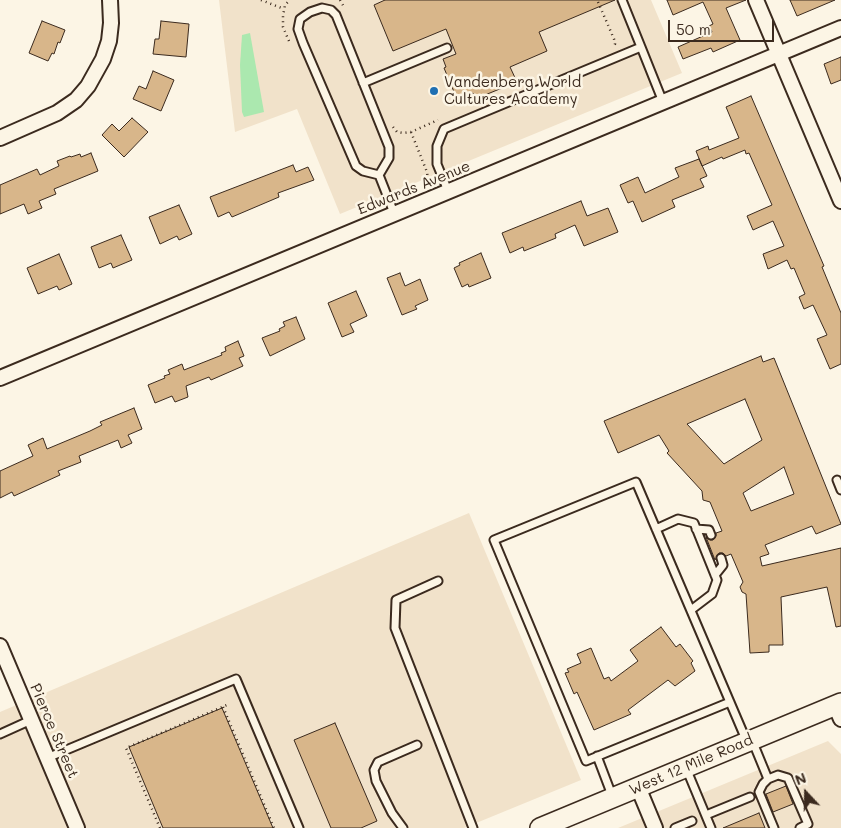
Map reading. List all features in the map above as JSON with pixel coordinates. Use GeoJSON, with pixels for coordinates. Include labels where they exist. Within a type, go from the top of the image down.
{"type":"FeatureCollection","features":[{"type":"Feature","properties":{"kind":"main road","name":"West 12 Mile Road"},"geometry":{"type":"LineString","coordinates":[[540,828],[749,741],[839,709]]}},
{"type":"Feature","properties":{"kind":"street"},"geometry":{"type":"LineString","coordinates":[[0,138],[48,118],[76,100],[93,78],[103,60],[111,23],[110,0]]}},
{"type":"Feature","properties":{"kind":"street"},"geometry":{"type":"LineString","coordinates":[[756,0],[841,200]]}},
{"type":"Feature","properties":{"kind":"street","name":"Edwards Avenue"},"geometry":{"type":"LineString","coordinates":[[0,378],[841,28]]}},
{"type":"Feature","properties":{"kind":"street","name":"Pierce Street"},"geometry":{"type":"LineString","coordinates":[[0,646],[77,828]]}},
{"type":"Feature","properties":{"kind":"street"},"geometry":{"type":"LineString","coordinates":[[638,787],[655,828]]}},
{"type":"Feature","properties":{"kind":"lane"},"geometry":{"type":"LineString","coordinates":[[622,0],[663,102]]}},
{"type":"Feature","properties":{"kind":"lane"},"geometry":{"type":"LineString","coordinates":[[322,8],[331,10],[336,16],[389,147],[389,158],[379,175],[363,171],[356,166],[303,43],[298,29],[300,19],[310,12],[322,8]]}},
{"type":"Feature","properties":{"kind":"lane"},"geometry":{"type":"LineString","coordinates":[[448,191],[437,164],[437,146],[444,129],[641,47]]}},
{"type":"Feature","properties":{"kind":"lane"},"geometry":{"type":"LineString","coordinates":[[363,83],[447,48]]}},
{"type":"Feature","properties":{"kind":"lane"},"geometry":{"type":"LineString","coordinates":[[379,175],[394,213]]}},
{"type":"Feature","properties":{"kind":"lane"},"geometry":{"type":"LineString","coordinates":[[837,480],[841,490]]}},
{"type":"Feature","properties":{"kind":"lane"},"geometry":{"type":"LineString","coordinates":[[730,702],[586,761],[494,540],[636,482],[730,702],[768,779]]}},
{"type":"Feature","properties":{"kind":"lane"},"geometry":{"type":"LineString","coordinates":[[656,529],[678,519],[694,523],[717,580],[712,594],[690,610]]}},
{"type":"Feature","properties":{"kind":"lane"},"geometry":{"type":"LineString","coordinates":[[696,529],[710,530],[711,535]]}},
{"type":"Feature","properties":{"kind":"lane"},"geometry":{"type":"LineString","coordinates":[[715,575],[723,564],[720,558]]}},
{"type":"Feature","properties":{"kind":"lane"},"geometry":{"type":"LineString","coordinates":[[438,581],[396,600],[395,628],[472,828]]}},
{"type":"Feature","properties":{"kind":"lane"},"geometry":{"type":"LineString","coordinates":[[47,758],[236,679],[299,828]]}},
{"type":"Feature","properties":{"kind":"lane"},"geometry":{"type":"LineString","coordinates":[[0,734],[31,720]]}},
{"type":"Feature","properties":{"kind":"lane"},"geometry":{"type":"LineString","coordinates":[[403,828],[392,813],[376,781],[374,770],[378,762],[417,744]]}},
{"type":"Feature","properties":{"kind":"lane"},"geometry":{"type":"LineString","coordinates":[[597,756],[613,798]]}},
{"type":"Feature","properties":{"kind":"lane"},"geometry":{"type":"LineString","coordinates":[[686,768],[711,828]]}},
{"type":"Feature","properties":{"kind":"lane"},"geometry":{"type":"LineString","coordinates":[[774,828],[759,792],[762,784],[778,775],[788,778],[808,824],[800,828]]}},
{"type":"Feature","properties":{"kind":"lane"},"geometry":{"type":"LineString","coordinates":[[706,815],[750,797]]}},
{"type":"Feature","properties":{"kind":"lane"},"geometry":{"type":"LineString","coordinates":[[675,828],[692,821]]}},
{"type":"Feature","properties":{"kind":"path"},"geometry":{"type":"LineString","coordinates":[[261,0],[284,9]]}},
{"type":"Feature","properties":{"kind":"path"},"geometry":{"type":"LineString","coordinates":[[289,41],[283,27],[285,5],[290,0]]}},
{"type":"Feature","properties":{"kind":"path"},"geometry":{"type":"LineString","coordinates":[[598,2],[614,40],[615,44],[612,47]]}},
{"type":"Feature","properties":{"kind":"path"},"geometry":{"type":"LineString","coordinates":[[392,125],[397,132],[403,133],[411,132],[438,120]]}},
{"type":"Feature","properties":{"kind":"path"},"geometry":{"type":"LineString","coordinates":[[411,132],[427,172],[428,180]]}},
{"type":"Feature","properties":{"kind":"path"},"geometry":{"type":"LineString","coordinates":[[160,828],[126,748],[227,705]]}},
{"type":"Feature","properties":{"kind":"path"},"geometry":{"type":"LineString","coordinates":[[223,707],[274,828]]}},
{"type":"Feature","properties":{"kind":"shaded area","name":"Vandenberg World Cultures Academy"},"geometry":{"type":"Polygon","coordinates":[[[219,0],[651,0],[682,73],[340,214],[297,109],[235,132],[219,0]]]}},
{"type":"Feature","properties":{"kind":"shaded area"},"geometry":{"type":"Polygon","coordinates":[[[469,513],[581,780],[464,828],[0,828],[0,712],[469,513]]]}},
{"type":"Feature","properties":{"kind":"shaded area"},"geometry":{"type":"Polygon","coordinates":[[[828,741],[841,754],[841,828],[618,828],[828,741]]]}},
{"type":"Feature","properties":{"kind":"green space"},"geometry":{"type":"Polygon","coordinates":[[[250,33],[264,112],[244,117],[242,112],[240,65],[242,35],[250,33]]]}},
{"type":"Feature","properties":{"kind":"building"},"geometry":{"type":"Polygon","coordinates":[[[385,0],[615,0],[539,32],[547,51],[510,67],[517,82],[475,99],[473,93],[457,99],[444,68],[446,67],[443,59],[456,54],[446,29],[393,51],[374,5],[385,0]]]}},
{"type":"Feature","properties":{"kind":"building"},"geometry":{"type":"Polygon","coordinates":[[[667,0],[746,0],[726,8],[740,40],[713,52],[711,48],[683,59],[678,47],[712,32],[709,26],[713,24],[703,2],[673,15],[667,0]]]}},
{"type":"Feature","properties":{"kind":"building"},"geometry":{"type":"Polygon","coordinates":[[[790,0],[835,0],[797,16],[790,0]]]}},
{"type":"Feature","properties":{"kind":"building"},"geometry":{"type":"Polygon","coordinates":[[[42,21],[65,30],[54,54],[52,53],[48,61],[29,53],[42,21]]]}},
{"type":"Feature","properties":{"kind":"building"},"geometry":{"type":"Polygon","coordinates":[[[161,21],[189,24],[186,57],[153,54],[155,39],[159,39],[161,21]]]}},
{"type":"Feature","properties":{"kind":"building"},"geometry":{"type":"Polygon","coordinates":[[[841,57],[841,80],[831,84],[824,64],[841,57]]]}},
{"type":"Feature","properties":{"kind":"building"},"geometry":{"type":"Polygon","coordinates":[[[153,71],[174,80],[161,111],[133,99],[139,86],[146,89],[153,71]]]}},
{"type":"Feature","properties":{"kind":"building"},"geometry":{"type":"Polygon","coordinates":[[[751,96],[824,266],[822,267],[841,313],[841,364],[830,369],[817,339],[827,335],[813,305],[804,309],[799,297],[805,294],[794,268],[791,269],[787,260],[768,269],[763,254],[784,246],[773,221],[753,230],[747,216],[772,205],[749,153],[746,154],[745,150],[702,166],[696,151],[708,146],[709,150],[739,138],[726,107],[751,96]]]}},
{"type":"Feature","properties":{"kind":"building"},"geometry":{"type":"Polygon","coordinates":[[[132,118],[148,132],[124,157],[102,135],[112,124],[119,131],[132,118]]]}},
{"type":"Feature","properties":{"kind":"building"},"geometry":{"type":"Polygon","coordinates":[[[91,153],[98,171],[54,189],[56,194],[39,201],[42,208],[28,214],[24,204],[0,214],[0,185],[37,169],[40,175],[59,166],[57,161],[70,156],[80,154],[81,157],[91,153]]]}},
{"type":"Feature","properties":{"kind":"building"},"geometry":{"type":"Polygon","coordinates":[[[699,159],[707,176],[700,179],[704,187],[672,200],[675,207],[642,222],[633,201],[628,203],[620,185],[638,177],[645,193],[679,177],[675,168],[699,159]]]}},
{"type":"Feature","properties":{"kind":"building"},"geometry":{"type":"Polygon","coordinates":[[[293,165],[296,172],[308,167],[314,180],[278,193],[279,197],[232,217],[229,212],[218,217],[210,197],[293,165]]]}},
{"type":"Feature","properties":{"kind":"building"},"geometry":{"type":"Polygon","coordinates":[[[581,201],[587,216],[608,208],[618,232],[584,246],[575,225],[555,234],[556,238],[524,251],[523,247],[510,253],[502,233],[581,201]]]}},
{"type":"Feature","properties":{"kind":"building"},"geometry":{"type":"Polygon","coordinates":[[[179,205],[192,234],[179,240],[177,236],[160,244],[149,217],[179,205]]]}},
{"type":"Feature","properties":{"kind":"building"},"geometry":{"type":"Polygon","coordinates":[[[121,235],[132,260],[113,268],[111,263],[99,268],[91,247],[121,235]]]}},
{"type":"Feature","properties":{"kind":"building"},"geometry":{"type":"Polygon","coordinates":[[[481,253],[491,278],[469,287],[468,284],[462,287],[454,268],[460,265],[459,263],[481,253]]]}},
{"type":"Feature","properties":{"kind":"building"},"geometry":{"type":"Polygon","coordinates":[[[59,254],[72,284],[59,290],[57,286],[38,294],[27,268],[59,254]]]}},
{"type":"Feature","properties":{"kind":"building"},"geometry":{"type":"Polygon","coordinates":[[[400,273],[405,286],[420,279],[428,300],[415,306],[417,309],[402,315],[387,278],[400,273]]]}},
{"type":"Feature","properties":{"kind":"building"},"geometry":{"type":"Polygon","coordinates":[[[356,291],[367,316],[350,324],[354,332],[342,337],[328,303],[356,291]]]}},
{"type":"Feature","properties":{"kind":"building"},"geometry":{"type":"Polygon","coordinates":[[[296,317],[305,339],[270,356],[262,338],[280,331],[279,329],[285,326],[283,322],[296,317]]]}},
{"type":"Feature","properties":{"kind":"building"},"geometry":{"type":"Polygon","coordinates":[[[238,341],[244,356],[239,358],[243,366],[211,380],[209,377],[186,386],[188,397],[175,402],[172,396],[155,403],[148,385],[165,378],[164,376],[170,374],[168,370],[182,364],[184,370],[222,355],[221,353],[226,351],[225,347],[238,341]]]}},
{"type":"Feature","properties":{"kind":"building"},"geometry":{"type":"Polygon","coordinates":[[[761,356],[763,362],[774,358],[841,524],[816,534],[812,526],[765,545],[769,554],[760,557],[762,566],[841,548],[841,626],[836,627],[827,587],[781,597],[783,645],[769,645],[769,652],[750,653],[746,594],[742,592],[740,587],[743,582],[731,554],[726,556],[723,553],[719,553],[715,560],[706,537],[713,540],[716,533],[722,531],[710,502],[703,500],[702,491],[667,453],[669,451],[659,435],[618,453],[604,421],[761,356]],[[745,399],[687,424],[724,464],[762,440],[745,399]],[[784,467],[743,493],[751,511],[794,494],[784,467]]]}},
{"type":"Feature","properties":{"kind":"building"},"geometry":{"type":"Polygon","coordinates":[[[134,408],[142,429],[128,435],[132,443],[121,448],[118,440],[79,456],[81,462],[58,471],[60,475],[14,496],[12,492],[0,498],[0,471],[33,456],[28,445],[43,438],[47,449],[90,431],[102,425],[100,422],[134,408]]]}},
{"type":"Feature","properties":{"kind":"building"},"geometry":{"type":"Polygon","coordinates":[[[661,627],[676,647],[680,644],[693,661],[691,663],[695,671],[675,686],[668,680],[628,710],[631,714],[594,730],[577,692],[574,694],[565,673],[569,672],[567,669],[581,663],[577,654],[591,648],[604,679],[609,677],[611,681],[638,661],[630,650],[661,627]]]}},
{"type":"Feature","properties":{"kind":"building"},"geometry":{"type":"Polygon","coordinates":[[[222,708],[273,828],[163,828],[129,747],[222,708]]]}},
{"type":"Feature","properties":{"kind":"building"},"geometry":{"type":"Polygon","coordinates":[[[335,723],[377,821],[361,828],[331,828],[294,740],[335,723]]]}},
{"type":"Feature","properties":{"kind":"building"},"geometry":{"type":"Polygon","coordinates":[[[786,786],[793,804],[773,812],[766,794],[786,786]]]}},
{"type":"Feature","properties":{"kind":"building"},"geometry":{"type":"Polygon","coordinates":[[[759,813],[765,828],[723,828],[759,813]]]}},
{"type":"Feature","properties":{"kind":"place","name":"Vandenberg World Cultures Academy"},"geometry":{"type":"Point","coordinates":[434,91]}}]}
